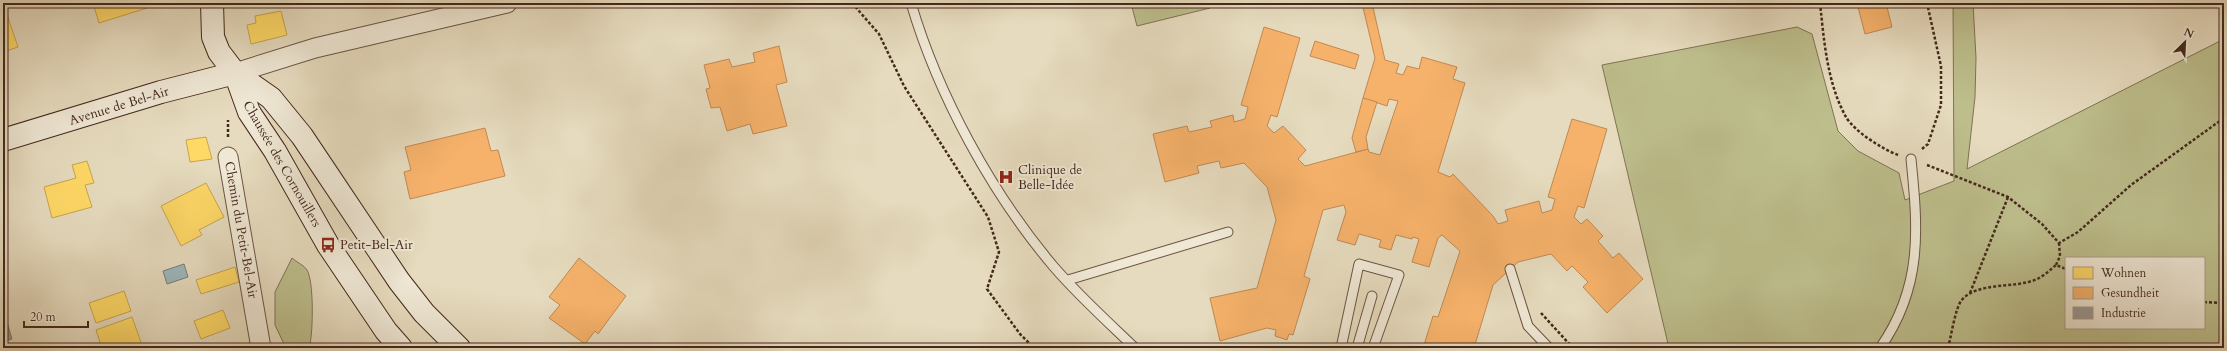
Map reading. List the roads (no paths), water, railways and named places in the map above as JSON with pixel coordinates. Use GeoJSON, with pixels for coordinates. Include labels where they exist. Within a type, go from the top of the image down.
{"type":"FeatureCollection","features":[{"type":"Feature","properties":{"kind":"street"},"geometry":{"type":"LineString","coordinates":[[212,3],[213,37],[219,52],[235,73],[315,48],[507,3]]}},
{"type":"Feature","properties":{"kind":"street","name":"Avenue de Bel-Air"},"geometry":{"type":"LineString","coordinates":[[3,140],[161,92],[235,73]]}},
{"type":"Feature","properties":{"kind":"street","name":"Chaussée des Cornouillers"},"geometry":{"type":"LineString","coordinates":[[235,73],[249,112],[275,151],[328,245],[386,332],[401,348]]}},
{"type":"Feature","properties":{"kind":"street","name":"Chaussée des Cornouillers"},"geometry":{"type":"LineString","coordinates":[[235,73],[271,98],[302,136],[399,281],[424,313],[459,348]]}},
{"type":"Feature","properties":{"kind":"street","name":"Chemin du Petit-Bel-Air"},"geometry":{"type":"LineString","coordinates":[[228,157],[261,348]]}},
{"type":"Feature","properties":{"kind":"lane"},"geometry":{"type":"LineString","coordinates":[[911,3],[928,54],[952,108],[1005,202],[1055,267],[1135,348]]}},
{"type":"Feature","properties":{"kind":"lane"},"geometry":{"type":"LineString","coordinates":[[1880,348],[1898,319],[1908,297],[1914,272],[1917,220],[1911,159]]}},
{"type":"Feature","properties":{"kind":"lane"},"geometry":{"type":"LineString","coordinates":[[1068,280],[1228,232]]}},
{"type":"Feature","properties":{"kind":"lane"},"geometry":{"type":"LineString","coordinates":[[1341,348],[1359,264],[1399,275],[1373,348]]}},
{"type":"Feature","properties":{"kind":"lane"},"geometry":{"type":"LineString","coordinates":[[1510,269],[1528,326],[1550,348]]}},
{"type":"Feature","properties":{"kind":"lane"},"geometry":{"type":"LineString","coordinates":[[1357,348],[1372,296]]}},
{"type":"Feature","properties":{"kind":"water"},"geometry":{"type":"Polygon","coordinates":[[[184,264],[188,277],[167,284],[163,271],[184,264]]]}},
{"type":"Feature","properties":{"kind":"place","name":"Clinique de Belle-Idée"},"geometry":{"type":"Point","coordinates":[1006,177]}},
{"type":"Feature","properties":{"kind":"place","name":"Petit-Bel-Air"},"geometry":{"type":"Point","coordinates":[328,245]}}]}
